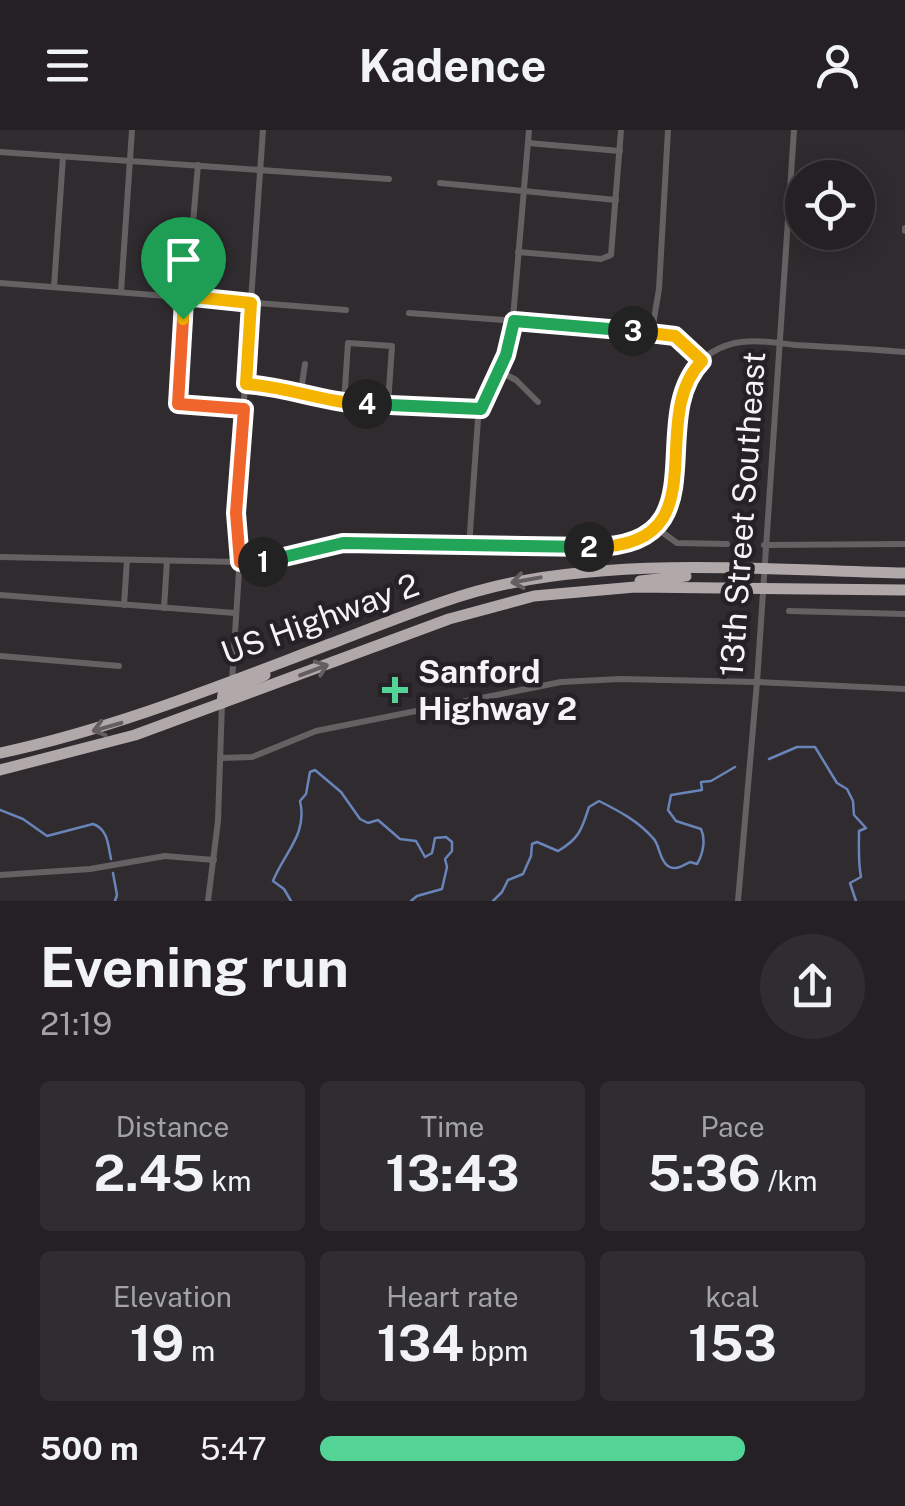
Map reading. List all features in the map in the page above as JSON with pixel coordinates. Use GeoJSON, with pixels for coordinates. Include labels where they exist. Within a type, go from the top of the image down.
{"type":"FeatureCollection","features":[{"type":"Feature","properties":{"kind":"highway","name":"US Highway 2"},"geometry":{"type":"LineString","coordinates":[[0,753],[118,724],[481,591],[560,574],[642,568],[898,573]]}},
{"type":"Feature","properties":{"kind":"highway"},"geometry":{"type":"LineString","coordinates":[[602,588],[678,576],[753,576],[762,571]]}},
{"type":"Feature","properties":{"kind":"highway"},"geometry":{"type":"LineString","coordinates":[[761,588],[772,578],[898,573]]}},
{"type":"Feature","properties":{"kind":"highway","name":"US Highway 2"},"geometry":{"type":"LineString","coordinates":[[0,770],[135,735],[478,610],[534,596],[602,588],[905,590]]}},
{"type":"Feature","properties":{"kind":"highway"},"geometry":{"type":"LineString","coordinates":[[222,703],[223,694],[313,650]]}},
{"type":"Feature","properties":{"kind":"highway"},"geometry":{"type":"LineString","coordinates":[[135,735],[227,688],[232,681]]}},
{"type":"Feature","properties":{"kind":"street"},"geometry":{"type":"LineString","coordinates":[[122,292],[132,130]]}},
{"type":"Feature","properties":{"kind":"street"},"geometry":{"type":"LineString","coordinates":[[232,681],[240,562],[236,513],[264,130]]}},
{"type":"Feature","properties":{"kind":"street"},"geometry":{"type":"LineString","coordinates":[[469,546],[481,409],[510,342],[514,321],[529,130]]}},
{"type":"Feature","properties":{"kind":"street"},"geometry":{"type":"LineString","coordinates":[[518,252],[609,258],[621,130]]}},
{"type":"Feature","properties":{"kind":"street"},"geometry":{"type":"LineString","coordinates":[[652,332],[659,289],[668,130]]}},
{"type":"Feature","properties":{"kind":"street","name":"13th Street Southeast"},"geometry":{"type":"LineString","coordinates":[[738,901],[757,682],[794,130]]}},
{"type":"Feature","properties":{"kind":"street"},"geometry":{"type":"LineString","coordinates":[[528,143],[620,152]]}},
{"type":"Feature","properties":{"kind":"street"},"geometry":{"type":"LineString","coordinates":[[0,152],[390,178]]}},
{"type":"Feature","properties":{"kind":"street"},"geometry":{"type":"LineString","coordinates":[[54,286],[63,157]]}},
{"type":"Feature","properties":{"kind":"street"},"geometry":{"type":"LineString","coordinates":[[192,234],[198,165]]}},
{"type":"Feature","properties":{"kind":"street"},"geometry":{"type":"LineString","coordinates":[[440,184],[616,200]]}},
{"type":"Feature","properties":{"kind":"street"},"geometry":{"type":"LineString","coordinates":[[0,283],[346,310]]}},
{"type":"Feature","properties":{"kind":"street"},"geometry":{"type":"LineString","coordinates":[[184,296],[178,404],[244,409]]}},
{"type":"Feature","properties":{"kind":"street"},"geometry":{"type":"LineString","coordinates":[[409,313],[652,332],[682,339],[702,361]]}},
{"type":"Feature","properties":{"kind":"street"},"geometry":{"type":"LineString","coordinates":[[344,403],[348,343],[392,346],[388,404]]}},
{"type":"Feature","properties":{"kind":"street"},"geometry":{"type":"LineString","coordinates":[[0,558],[240,562],[286,559],[343,543],[620,546],[638,540],[655,527],[669,506],[683,391],[702,361],[732,344],[780,343],[905,352]]}},
{"type":"Feature","properties":{"kind":"street"},"geometry":{"type":"LineString","coordinates":[[301,391],[304,364]]}},
{"type":"Feature","properties":{"kind":"street"},"geometry":{"type":"LineString","coordinates":[[499,371],[516,380],[538,402]]}},
{"type":"Feature","properties":{"kind":"street"},"geometry":{"type":"LineString","coordinates":[[246,384],[301,391],[344,403],[481,409]]}},
{"type":"Feature","properties":{"kind":"street"},"geometry":{"type":"LineString","coordinates":[[655,527],[678,543],[727,544]]}},
{"type":"Feature","properties":{"kind":"street"},"geometry":{"type":"LineString","coordinates":[[764,545],[905,544]]}},
{"type":"Feature","properties":{"kind":"street"},"geometry":{"type":"LineString","coordinates":[[124,605],[127,560]]}},
{"type":"Feature","properties":{"kind":"street"},"geometry":{"type":"LineString","coordinates":[[164,608],[167,561]]}},
{"type":"Feature","properties":{"kind":"street"},"geometry":{"type":"LineString","coordinates":[[0,595],[235,614]]}},
{"type":"Feature","properties":{"kind":"street"},"geometry":{"type":"LineString","coordinates":[[788,612],[905,614]]}},
{"type":"Feature","properties":{"kind":"street"},"geometry":{"type":"LineString","coordinates":[[0,656],[120,666]]}},
{"type":"Feature","properties":{"kind":"street"},"geometry":{"type":"LineString","coordinates":[[221,758],[252,757],[316,732],[560,682],[620,679],[905,689]]}},
{"type":"Feature","properties":{"kind":"street"},"geometry":{"type":"LineString","coordinates":[[208,901],[214,860],[222,703]]}},
{"type":"Feature","properties":{"kind":"street"},"geometry":{"type":"LineString","coordinates":[[0,875],[90,870],[165,856],[214,860]]}},
{"type":"Feature","properties":{"kind":"waterway"},"geometry":{"type":"LineString","coordinates":[[769,759],[797,747],[815,747],[837,783],[847,789],[854,815],[866,828],[859,831],[861,877],[850,883],[856,901]]}},
{"type":"Feature","properties":{"kind":"waterway"},"geometry":{"type":"LineString","coordinates":[[493,901],[508,880],[523,874],[532,844],[537,842],[558,851],[565,847],[579,833],[589,807],[599,801],[647,832],[668,866],[697,864],[703,847],[701,829],[676,821],[668,810],[671,795],[702,790],[701,782],[711,781],[735,767]]}},
{"type":"Feature","properties":{"kind":"waterway"},"geometry":{"type":"LineString","coordinates":[[291,901],[273,881],[298,833],[300,801],[306,794],[310,772],[315,770],[341,792],[360,819],[368,823],[378,820],[400,839],[416,841],[425,857],[432,853],[435,838],[446,837],[452,842],[452,851],[445,859],[442,889],[411,901]]}},
{"type":"Feature","properties":{"kind":"waterway"},"geometry":{"type":"LineString","coordinates":[[0,810],[23,819],[47,836],[98,826],[108,843],[111,859]]}},
{"type":"Feature","properties":{"kind":"waterway"},"geometry":{"type":"LineString","coordinates":[[113,873],[115,901]]}},
{"type":"Feature","properties":{"kind":"place","name":"Sanford Highway 2"},"geometry":{"type":"Point","coordinates":[395,690]}},
{"type":"Feature","properties":{"kind":"route"},"geometry":{"type":"LineString","coordinates":[[184,296],[251,303],[246,384],[280,386],[338,403],[481,409],[506,355],[514,321],[675,336],[702,361],[683,391],[669,506],[660,522],[646,534],[620,546],[343,543],[286,559],[240,562],[236,513],[244,409],[178,404],[183,319],[184,296]]}}]}
